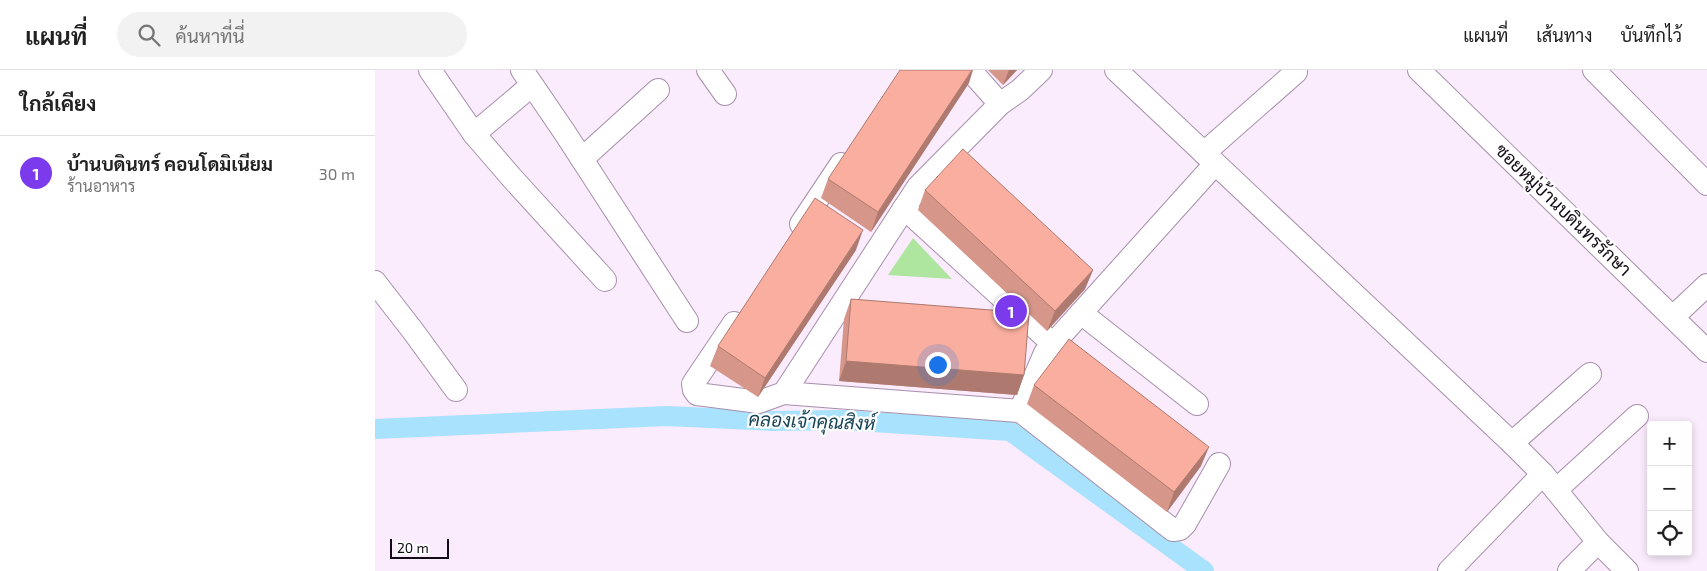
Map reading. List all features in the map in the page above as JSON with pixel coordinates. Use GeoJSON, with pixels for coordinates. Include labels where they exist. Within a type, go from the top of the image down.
{"type":"FeatureCollection","features":[{"type":"Feature","properties":{"kind":"street"},"geometry":{"type":"LineString","coordinates":[[430,70],[474,134],[605,280]]}},
{"type":"Feature","properties":{"kind":"street"},"geometry":{"type":"LineString","coordinates":[[708,70],[725,94]]}},
{"type":"Feature","properties":{"kind":"street"},"geometry":{"type":"LineString","coordinates":[[970,70],[1000,104]]}},
{"type":"Feature","properties":{"kind":"street"},"geometry":{"type":"LineString","coordinates":[[784,392],[918,186],[1000,104],[1020,90],[1041,70]]}},
{"type":"Feature","properties":{"kind":"street"},"geometry":{"type":"LineString","coordinates":[[1116,70],[1512,443],[1549,482],[1598,542],[1624,570]]}},
{"type":"Feature","properties":{"kind":"street","name":"ซอยหมู่บ้านบดินทรรักษา"},"geometry":{"type":"LineString","coordinates":[[1419,70],[1707,351]]}},
{"type":"Feature","properties":{"kind":"street"},"geometry":{"type":"LineString","coordinates":[[1594,70],[1707,184]]}},
{"type":"Feature","properties":{"kind":"street"},"geometry":{"type":"LineString","coordinates":[[1020,411],[1045,353],[1081,313],[1210,159],[1296,72]]}},
{"type":"Feature","properties":{"kind":"street"},"geometry":{"type":"LineString","coordinates":[[474,134],[527,77],[687,321]]}},
{"type":"Feature","properties":{"kind":"street"},"geometry":{"type":"LineString","coordinates":[[582,159],[658,90]]}},
{"type":"Feature","properties":{"kind":"street"},"geometry":{"type":"LineString","coordinates":[[788,243],[855,144]]}},
{"type":"Feature","properties":{"kind":"street"},"geometry":{"type":"LineString","coordinates":[[904,208],[1053,344]]}},
{"type":"Feature","properties":{"kind":"street"},"geometry":{"type":"LineString","coordinates":[[375,282],[456,390]]}},
{"type":"Feature","properties":{"kind":"street"},"geometry":{"type":"LineString","coordinates":[[1673,318],[1707,285]]}},
{"type":"Feature","properties":{"kind":"street"},"geometry":{"type":"LineString","coordinates":[[743,309],[693,384],[693,390],[697,394],[759,402],[784,392],[1020,411],[1173,530],[1180,529],[1185,524],[1219,464]]}},
{"type":"Feature","properties":{"kind":"street"},"geometry":{"type":"LineString","coordinates":[[1081,313],[1197,404]]}},
{"type":"Feature","properties":{"kind":"street"},"geometry":{"type":"LineString","coordinates":[[1512,443],[1590,374]]}},
{"type":"Feature","properties":{"kind":"street"},"geometry":{"type":"LineString","coordinates":[[1449,571],[1549,482],[1637,416]]}},
{"type":"Feature","properties":{"kind":"street"},"geometry":{"type":"LineString","coordinates":[[1569,571],[1598,542]]}},
{"type":"Feature","properties":{"kind":"green space"},"geometry":{"type":"Polygon","coordinates":[[[913,238],[952,279],[888,275],[913,238]]]}},
{"type":"Feature","properties":{"kind":"building"},"geometry":{"type":"Polygon","coordinates":[[[900,70],[972,70],[878,212],[828,179],[900,70]]]}},
{"type":"Feature","properties":{"kind":"building"},"geometry":{"type":"Polygon","coordinates":[[[963,149],[1093,270],[1055,311],[925,190],[963,149]]]}},
{"type":"Feature","properties":{"kind":"building"},"geometry":{"type":"Polygon","coordinates":[[[815,198],[863,230],[765,378],[718,346],[815,198]]]}},
{"type":"Feature","properties":{"kind":"building"},"geometry":{"type":"Polygon","coordinates":[[[851,299],[1029,313],[1024,375],[846,361],[851,299]]]}},
{"type":"Feature","properties":{"kind":"building"},"geometry":{"type":"Polygon","coordinates":[[[1069,339],[1209,447],[1174,492],[1034,385],[1069,339]]]}},
{"type":"Feature","properties":{"kind":"waterway","name":"คลองเจ้าคุณสิงห์"},"geometry":{"type":"LineString","coordinates":[[375,429],[667,416],[773,421],[843,420],[1010,431],[1204,571]]}},
{"type":"Feature","properties":{"kind":"place","name":"บ้านบดินทร์ คอนโดมิเนียม"},"geometry":{"type":"Point","coordinates":[1011,311]}}]}
